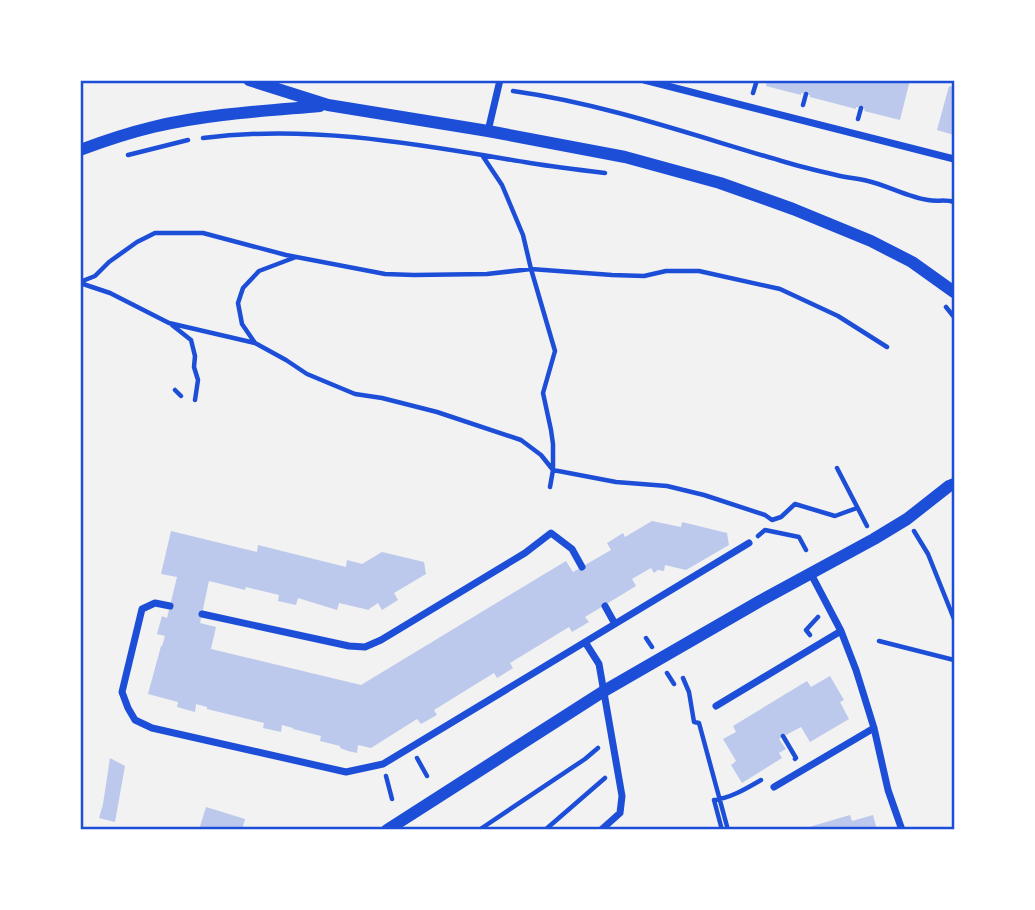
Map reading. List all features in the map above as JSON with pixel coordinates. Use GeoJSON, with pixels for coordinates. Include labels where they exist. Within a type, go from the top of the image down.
{"type":"FeatureCollection","features":[{"type":"Feature","properties":{"kind":"street"},"geometry":{"type":"LineString","coordinates":[[249,80],[328,105],[625,156],[720,183],[793,209],[872,242],[912,262],[954,292]]}},
{"type":"Feature","properties":{"kind":"street"},"geometry":{"type":"LineString","coordinates":[[488,131],[500,80]]}},
{"type":"Feature","properties":{"kind":"street"},"geometry":{"type":"LineString","coordinates":[[644,80],[954,159]]}},
{"type":"Feature","properties":{"kind":"street"},"geometry":{"type":"LineString","coordinates":[[80,150],[141,131],[189,120],[328,105]]}},
{"type":"Feature","properties":{"kind":"street"},"geometry":{"type":"LineString","coordinates":[[387,830],[604,691],[907,519],[953,483]]}},
{"type":"Feature","properties":{"kind":"street"},"geometry":{"type":"LineString","coordinates":[[202,614],[349,646],[365,647],[382,640],[514,560],[551,533],[572,549],[582,567]]}},
{"type":"Feature","properties":{"kind":"street"},"geometry":{"type":"LineString","coordinates":[[170,606],[155,603],[142,609],[122,692],[135,720],[152,728],[346,772],[383,764],[749,543]]}},
{"type":"Feature","properties":{"kind":"street"},"geometry":{"type":"LineString","coordinates":[[811,574],[841,631],[856,670],[874,728],[888,790],[902,830]]}},
{"type":"Feature","properties":{"kind":"street"},"geometry":{"type":"LineString","coordinates":[[605,606],[615,624]]}},
{"type":"Feature","properties":{"kind":"street"},"geometry":{"type":"LineString","coordinates":[[716,706],[841,631]]}},
{"type":"Feature","properties":{"kind":"street"},"geometry":{"type":"LineString","coordinates":[[585,642],[599,664],[622,796],[620,813],[601,830]]}},
{"type":"Feature","properties":{"kind":"street"},"geometry":{"type":"LineString","coordinates":[[774,787],[874,728]]}},
{"type":"Feature","properties":{"kind":"path"},"geometry":{"type":"LineString","coordinates":[[512,91],[588,105],[784,162],[868,181],[928,200],[954,202]]}},
{"type":"Feature","properties":{"kind":"path"},"geometry":{"type":"LineString","coordinates":[[803,105],[806,94]]}},
{"type":"Feature","properties":{"kind":"path"},"geometry":{"type":"LineString","coordinates":[[858,119],[861,108]]}},
{"type":"Feature","properties":{"kind":"path"},"geometry":{"type":"LineString","coordinates":[[119,158],[194,139],[275,133],[400,142],[613,175]]}},
{"type":"Feature","properties":{"kind":"path"},"geometry":{"type":"LineString","coordinates":[[482,155],[502,185],[523,235],[555,351],[543,393],[551,430],[553,470],[550,487]]}},
{"type":"Feature","properties":{"kind":"path"},"geometry":{"type":"LineString","coordinates":[[80,283],[96,276],[109,262],[155,233],[203,233],[297,257],[385,274],[487,274],[531,269],[644,276],[666,271],[699,271],[779,289],[838,316],[887,347]]}},
{"type":"Feature","properties":{"kind":"path"},"geometry":{"type":"LineString","coordinates":[[255,343],[242,324],[238,303],[243,288],[259,271],[297,257]]}},
{"type":"Feature","properties":{"kind":"path"},"geometry":{"type":"LineString","coordinates":[[80,283],[110,293],[169,323],[191,340],[198,380],[195,400]]}},
{"type":"Feature","properties":{"kind":"path"},"geometry":{"type":"LineString","coordinates":[[940,302],[954,317]]}},
{"type":"Feature","properties":{"kind":"path"},"geometry":{"type":"LineString","coordinates":[[169,323],[255,343],[307,374],[355,394],[437,412],[521,440],[541,455],[553,470],[616,482],[667,486],[704,495],[765,515],[772,520],[781,517],[795,504],[835,516],[857,508]]}},
{"type":"Feature","properties":{"kind":"path"},"geometry":{"type":"LineString","coordinates":[[175,390],[181,396]]}},
{"type":"Feature","properties":{"kind":"path"},"geometry":{"type":"LineString","coordinates":[[836,468],[862,517]]}},
{"type":"Feature","properties":{"kind":"path"},"geometry":{"type":"LineString","coordinates":[[907,519],[928,554],[954,619]]}},
{"type":"Feature","properties":{"kind":"path"},"geometry":{"type":"LineString","coordinates":[[749,543],[765,530],[799,537],[806,550]]}},
{"type":"Feature","properties":{"kind":"path"},"geometry":{"type":"LineString","coordinates":[[817,608],[820,615],[806,630],[818,645]]}},
{"type":"Feature","properties":{"kind":"path"},"geometry":{"type":"LineString","coordinates":[[879,641],[954,660]]}},
{"type":"Feature","properties":{"kind":"path"},"geometry":{"type":"LineString","coordinates":[[683,678],[690,692],[694,722],[699,723],[728,830]]}},
{"type":"Feature","properties":{"kind":"path"},"geometry":{"type":"LineString","coordinates":[[596,740],[601,758]]}},
{"type":"Feature","properties":{"kind":"path"},"geometry":{"type":"LineString","coordinates":[[479,830],[598,748]]}},
{"type":"Feature","properties":{"kind":"path"},"geometry":{"type":"LineString","coordinates":[[383,764],[392,799]]}},
{"type":"Feature","properties":{"kind":"path"},"geometry":{"type":"LineString","coordinates":[[545,830],[605,778],[603,768]]}},
{"type":"Feature","properties":{"kind":"path"},"geometry":{"type":"LineString","coordinates":[[720,799],[714,800],[722,830]]}},
{"type":"Feature","properties":{"kind":"building"},"geometry":{"type":"Polygon","coordinates":[[[767,80],[910,80],[900,120],[766,86],[767,80]]]}},
{"type":"Feature","properties":{"kind":"building"},"geometry":{"type":"Polygon","coordinates":[[[949,86],[954,87],[954,135],[937,130],[949,86]]]}},
{"type":"Feature","properties":{"kind":"building"},"geometry":{"type":"Polygon","coordinates":[[[652,521],[681,527],[682,522],[727,533],[729,545],[686,570],[665,565],[664,571],[658,570],[654,573],[651,568],[632,579],[636,586],[585,617],[589,622],[572,632],[569,627],[510,663],[513,668],[497,678],[494,673],[434,710],[437,715],[421,724],[417,719],[371,748],[358,745],[357,753],[320,741],[321,736],[293,728],[282,725],[281,732],[263,728],[264,723],[196,704],[195,712],[177,707],[178,702],[148,694],[165,636],[157,634],[162,616],[167,618],[177,577],[161,574],[171,531],[257,552],[258,545],[346,567],[347,560],[362,564],[382,552],[424,562],[426,574],[394,593],[398,600],[382,610],[378,603],[369,610],[339,603],[337,610],[298,598],[296,605],[278,601],[279,595],[209,581],[200,623],[216,627],[211,649],[361,685],[566,561],[573,572],[611,550],[607,543],[623,533],[625,537],[652,521]]]}},
{"type":"Feature","properties":{"kind":"building"},"geometry":{"type":"Polygon","coordinates":[[[830,676],[844,700],[840,702],[849,719],[810,742],[801,727],[786,734],[779,739],[786,749],[779,753],[782,758],[742,783],[731,765],[736,761],[723,739],[736,732],[733,726],[807,681],[811,687],[830,676]]]}},
{"type":"Feature","properties":{"kind":"building"},"geometry":{"type":"Polygon","coordinates":[[[110,758],[125,766],[115,822],[99,818],[110,758]]]}},
{"type":"Feature","properties":{"kind":"building"},"geometry":{"type":"Polygon","coordinates":[[[206,807],[245,819],[242,830],[199,830],[206,807]]]}},
{"type":"Feature","properties":{"kind":"building"},"geometry":{"type":"Polygon","coordinates":[[[850,815],[852,821],[873,815],[877,830],[799,830],[850,815]]]}}]}
